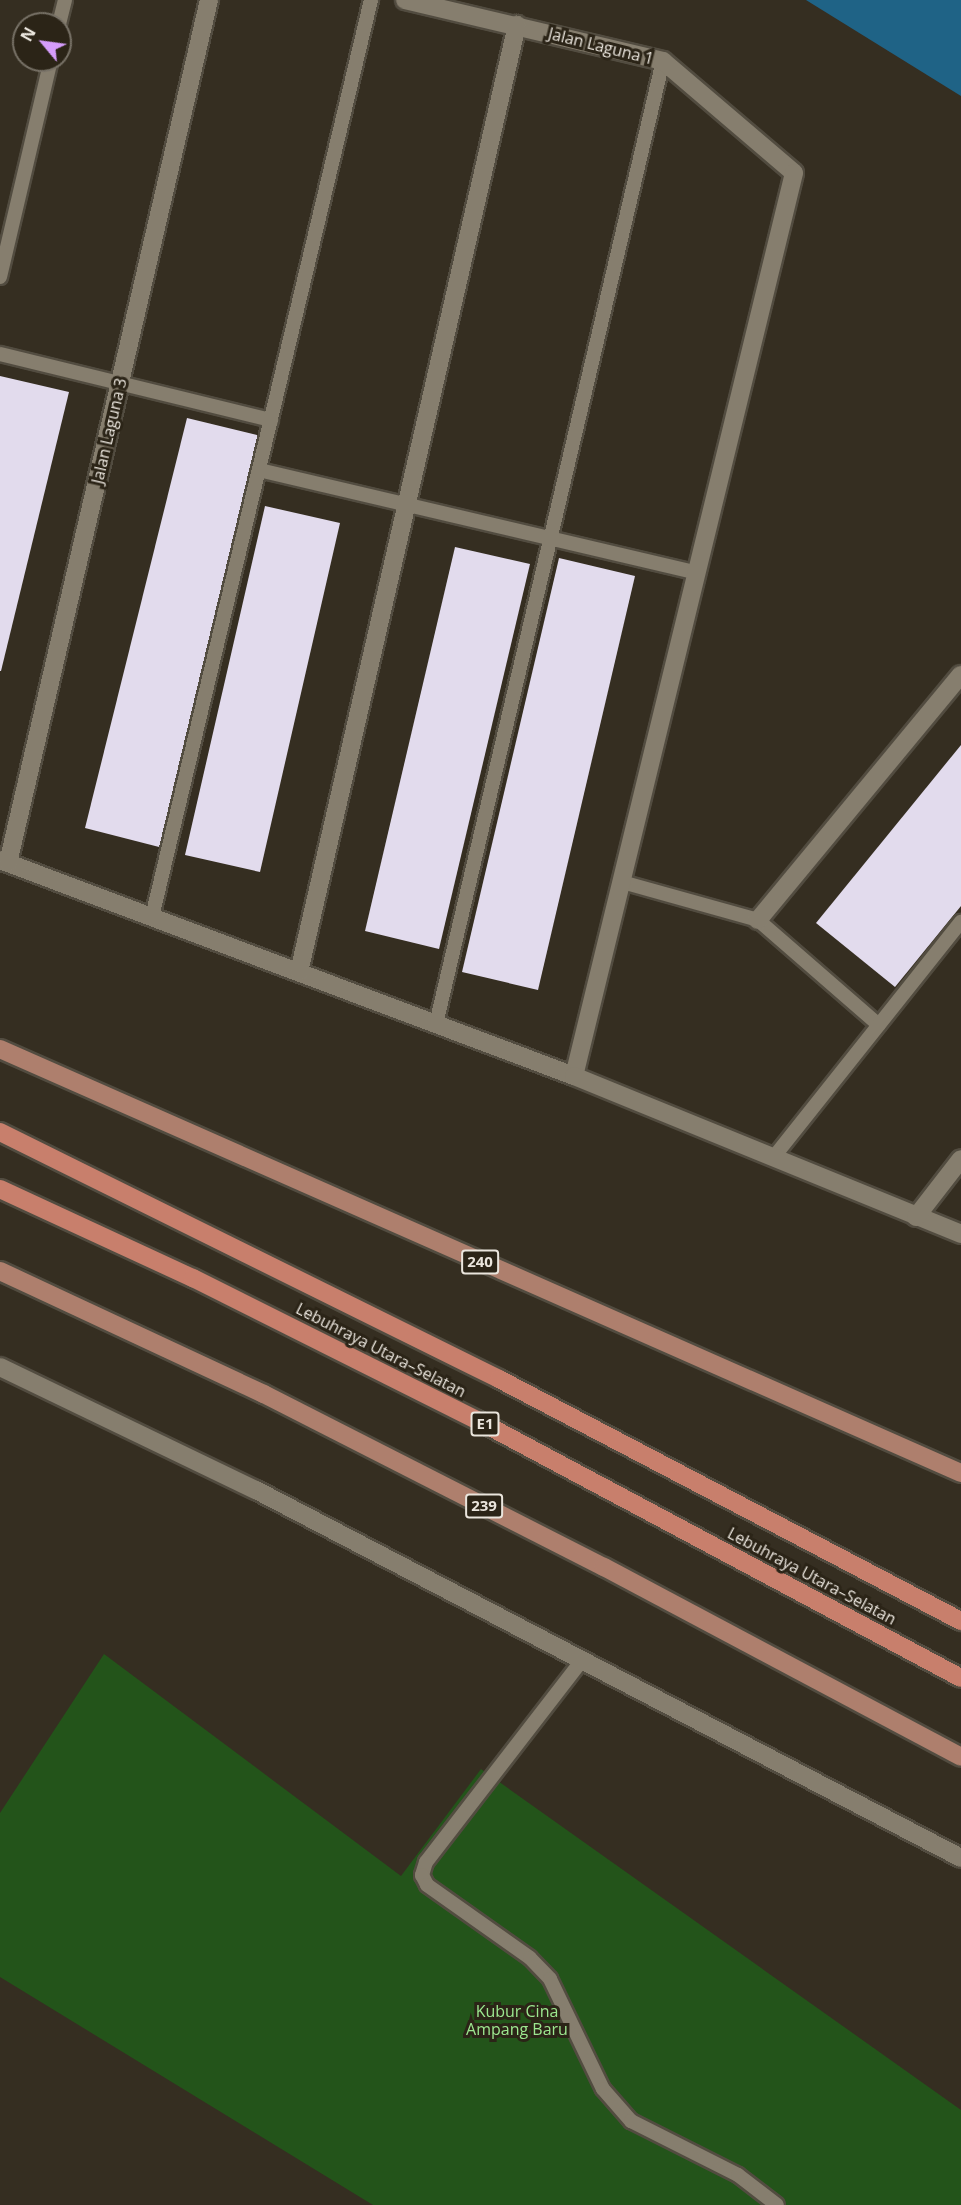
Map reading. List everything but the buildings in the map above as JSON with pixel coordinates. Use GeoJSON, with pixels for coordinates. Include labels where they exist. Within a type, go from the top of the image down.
{"type":"FeatureCollection","features":[{"type":"Feature","properties":{"kind":"highway","name":"Lebuhraya Utara–Selatan"},"geometry":{"type":"LineString","coordinates":[[0,1132],[499,1379],[961,1621]]}},
{"type":"Feature","properties":{"kind":"highway","name":"Lebuhraya Utara–Selatan"},"geometry":{"type":"LineString","coordinates":[[0,1189],[193,1278],[477,1420],[961,1678]]}},
{"type":"Feature","properties":{"kind":"main road","name":"240"},"geometry":{"type":"LineString","coordinates":[[0,1049],[961,1473]]}},
{"type":"Feature","properties":{"kind":"main road","name":"239"},"geometry":{"type":"LineString","coordinates":[[0,1271],[264,1394],[604,1567],[961,1757]]}},
{"type":"Feature","properties":{"kind":"street","name":"Jalan Laguna 3"},"geometry":{"type":"LineString","coordinates":[[4,861],[121,381],[209,0]]}},
{"type":"Feature","properties":{"kind":"street","name":"Jalan Laguna 1"},"geometry":{"type":"LineString","coordinates":[[405,0],[663,61],[794,173],[698,573]]}},
{"type":"Feature","properties":{"kind":"street"},"geometry":{"type":"LineString","coordinates":[[299,972],[517,25]]}},
{"type":"Feature","properties":{"kind":"street"},"geometry":{"type":"LineString","coordinates":[[574,1076],[698,573]]}},
{"type":"Feature","properties":{"kind":"street"},"geometry":{"type":"LineString","coordinates":[[758,920],[961,675]]}},
{"type":"Feature","properties":{"kind":"street"},"geometry":{"type":"LineString","coordinates":[[4,861],[574,1076],[961,1234]]}},
{"type":"Feature","properties":{"kind":"street"},"geometry":{"type":"LineString","coordinates":[[916,1217],[961,1159]]}},
{"type":"Feature","properties":{"kind":"street"},"geometry":{"type":"LineString","coordinates":[[0,1366],[256,1490],[961,1858]]}},
{"type":"Feature","properties":{"kind":"lane"},"geometry":{"type":"LineString","coordinates":[[152,917],[370,0]]}},
{"type":"Feature","properties":{"kind":"lane"},"geometry":{"type":"LineString","coordinates":[[436,1024],[663,61]]}},
{"type":"Feature","properties":{"kind":"lane"},"geometry":{"type":"LineString","coordinates":[[0,277],[48,72]]}},
{"type":"Feature","properties":{"kind":"lane"},"geometry":{"type":"LineString","coordinates":[[0,354],[121,381],[271,420]]}},
{"type":"Feature","properties":{"kind":"lane"},"geometry":{"type":"LineString","coordinates":[[259,470],[698,573]]}},
{"type":"Feature","properties":{"kind":"lane"},"geometry":{"type":"LineString","coordinates":[[622,882],[758,920],[879,1025]]}},
{"type":"Feature","properties":{"kind":"lane"},"geometry":{"type":"LineString","coordinates":[[773,1158],[961,922]]}},
{"type":"Feature","properties":{"kind":"lane"},"geometry":{"type":"LineString","coordinates":[[583,1659],[426,1863],[422,1875],[427,1886],[530,1958],[550,1979],[603,2089],[631,2121],[738,2175],[777,2205]]}},
{"type":"Feature","properties":{"kind":"green space","name":"Kubur Cina Ampang Baru"},"geometry":{"type":"Polygon","coordinates":[[[104,1654],[401,1876],[481,1769],[961,2110],[961,2205],[373,2205],[0,1977],[0,1813],[104,1654]]]}},
{"type":"Feature","properties":{"kind":"water"},"geometry":{"type":"Polygon","coordinates":[[[806,0],[961,0],[961,96],[806,0]]]}}]}
